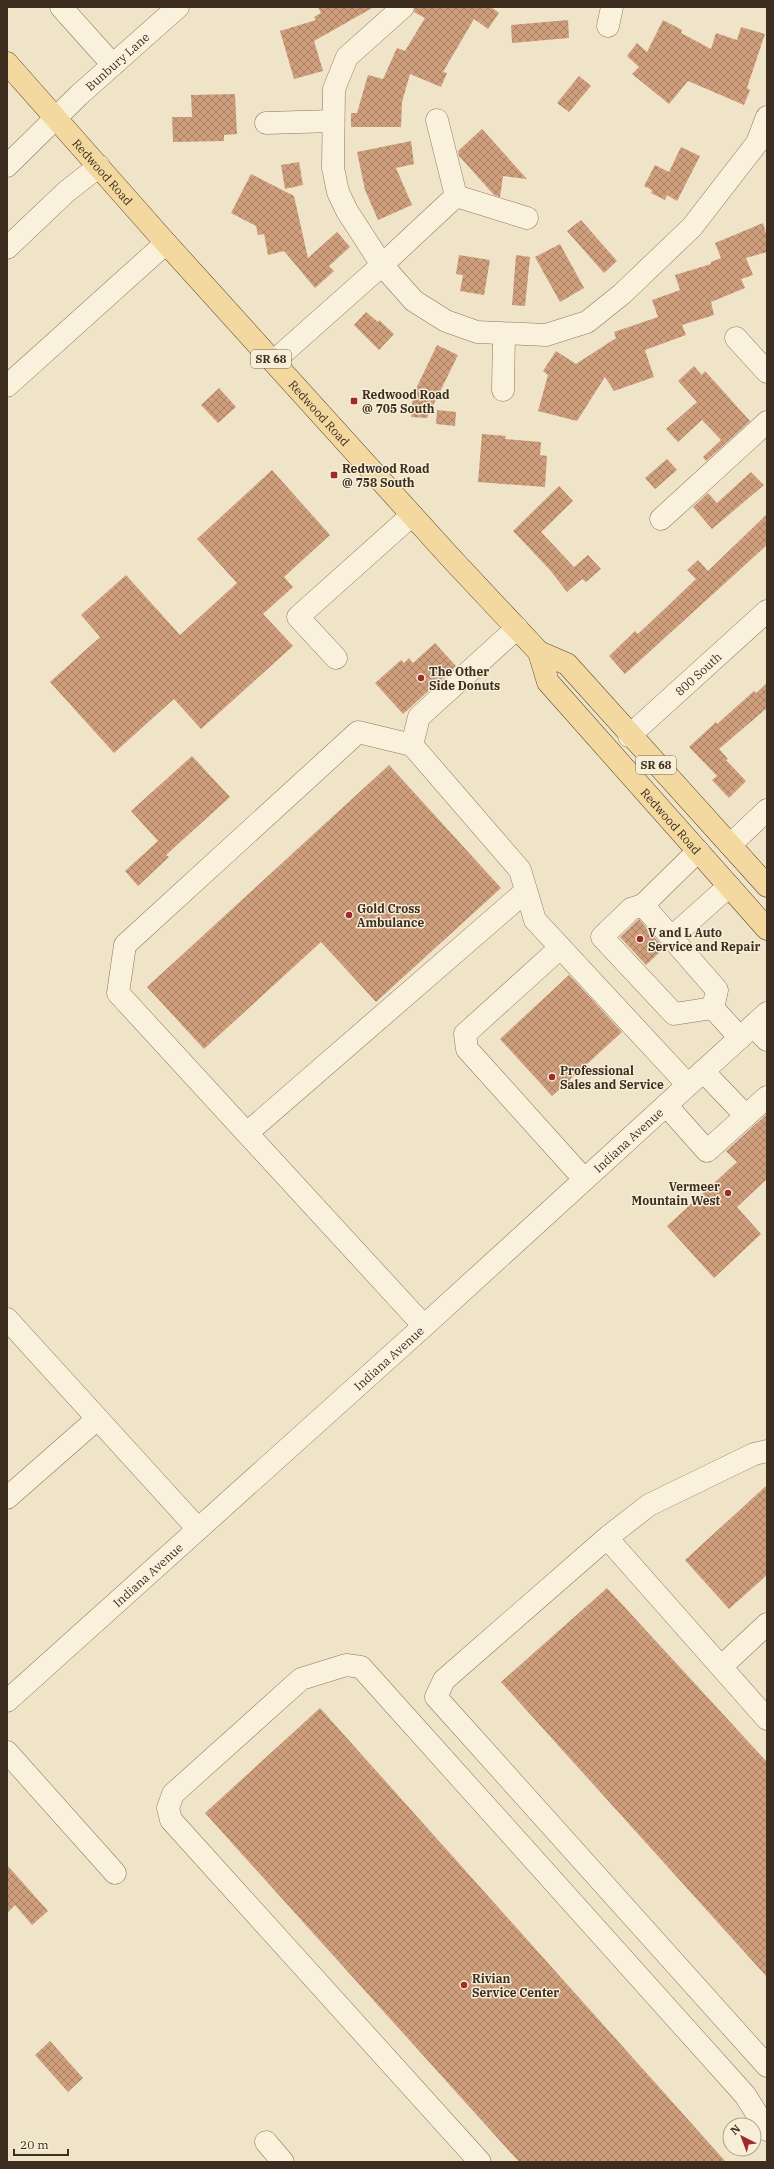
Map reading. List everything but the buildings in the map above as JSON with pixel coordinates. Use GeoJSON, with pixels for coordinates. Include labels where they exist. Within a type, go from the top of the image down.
{"type":"FeatureCollection","features":[{"type":"Feature","properties":{"kind":"main road","name":"Redwood Road"},"geometry":{"type":"LineString","coordinates":[[7,63],[166,243],[412,515],[539,652],[567,664],[629,736],[767,886]]}},
{"type":"Feature","properties":{"kind":"main road","name":"Redwood Road"},"geometry":{"type":"LineString","coordinates":[[539,652],[548,682],[767,929]]}},
{"type":"Feature","properties":{"kind":"street"},"geometry":{"type":"LineString","coordinates":[[61,7],[113,65]]}},
{"type":"Feature","properties":{"kind":"street","name":"Bunbury Lane"},"geometry":{"type":"LineString","coordinates":[[7,166],[89,86],[178,7]]}},
{"type":"Feature","properties":{"kind":"street"},"geometry":{"type":"LineString","coordinates":[[403,7],[347,57],[334,89],[333,168],[338,192],[347,211],[382,265],[414,301],[446,320],[477,332],[546,335],[587,322],[622,294],[692,227],[757,143],[767,117]]}},
{"type":"Feature","properties":{"kind":"street"},"geometry":{"type":"LineString","coordinates":[[437,120],[456,196]]}},
{"type":"Feature","properties":{"kind":"street"},"geometry":{"type":"LineString","coordinates":[[266,123],[333,121]]}},
{"type":"Feature","properties":{"kind":"street"},"geometry":{"type":"LineString","coordinates":[[7,248],[66,192],[99,166]]}},
{"type":"Feature","properties":{"kind":"street"},"geometry":{"type":"LineString","coordinates":[[456,196],[527,218]]}},
{"type":"Feature","properties":{"kind":"street"},"geometry":{"type":"LineString","coordinates":[[274,361],[382,265],[456,196]]}},
{"type":"Feature","properties":{"kind":"street"},"geometry":{"type":"LineString","coordinates":[[7,386],[166,243]]}},
{"type":"Feature","properties":{"kind":"street"},"geometry":{"type":"LineString","coordinates":[[503,390],[504,334]]}},
{"type":"Feature","properties":{"kind":"street"},"geometry":{"type":"LineString","coordinates":[[736,338],[767,372]]}},
{"type":"Feature","properties":{"kind":"street"},"geometry":{"type":"LineString","coordinates":[[661,519],[767,422]]}},
{"type":"Feature","properties":{"kind":"street"},"geometry":{"type":"LineString","coordinates":[[336,658],[298,617],[412,515]]}},
{"type":"Feature","properties":{"kind":"street","name":"800 South"},"geometry":{"type":"LineString","coordinates":[[629,736],[767,611]]}},
{"type":"Feature","properties":{"kind":"street"},"geometry":{"type":"LineString","coordinates":[[412,745],[419,717],[517,628]]}},
{"type":"Feature","properties":{"kind":"street"},"geometry":{"type":"LineString","coordinates":[[424,1326],[118,993],[125,945],[358,732],[412,745],[520,870],[535,920],[560,948],[696,1078],[746,1116]]}},
{"type":"Feature","properties":{"kind":"street"},"geometry":{"type":"LineString","coordinates":[[730,845],[767,810]]}},
{"type":"Feature","properties":{"kind":"street"},"geometry":{"type":"LineString","coordinates":[[698,851],[643,905],[631,909],[602,937],[674,1014],[713,1008],[757,1029]]}},
{"type":"Feature","properties":{"kind":"street"},"geometry":{"type":"LineString","coordinates":[[672,937],[728,886]]}},
{"type":"Feature","properties":{"kind":"street"},"geometry":{"type":"LineString","coordinates":[[247,1133],[526,891]]}},
{"type":"Feature","properties":{"kind":"street"},"geometry":{"type":"LineString","coordinates":[[643,905],[717,990],[713,1008]]}},
{"type":"Feature","properties":{"kind":"street"},"geometry":{"type":"LineString","coordinates":[[560,948],[465,1034],[467,1049],[584,1179]]}},
{"type":"Feature","properties":{"kind":"street","name":"Indiana Avenue"},"geometry":{"type":"LineString","coordinates":[[7,1701],[424,1326],[696,1078],[757,1029]]}},
{"type":"Feature","properties":{"kind":"street"},"geometry":{"type":"LineString","coordinates":[[666,1105],[707,1151],[767,1096]]}},
{"type":"Feature","properties":{"kind":"street"},"geometry":{"type":"LineString","coordinates":[[7,1319],[198,1529]]}},
{"type":"Feature","properties":{"kind":"street"},"geometry":{"type":"LineString","coordinates":[[7,1498],[97,1419]]}},
{"type":"Feature","properties":{"kind":"street"},"geometry":{"type":"LineString","coordinates":[[767,1451],[754,1454],[649,1505],[607,1538],[444,1680],[436,1697],[767,2066]]}},
{"type":"Feature","properties":{"kind":"street"},"geometry":{"type":"LineString","coordinates":[[607,1538],[767,1718]]}},
{"type":"Feature","properties":{"kind":"street"},"geometry":{"type":"LineString","coordinates":[[722,1666],[767,1624]]}},
{"type":"Feature","properties":{"kind":"street"},"geometry":{"type":"LineString","coordinates":[[480,2162],[171,1820],[168,1808],[172,1794],[301,1679],[346,1664],[361,1667],[745,2095],[767,2130]]}},
{"type":"Feature","properties":{"kind":"street"},"geometry":{"type":"LineString","coordinates":[[7,1752],[115,1873]]}},
{"type":"Feature","properties":{"kind":"street"},"geometry":{"type":"LineString","coordinates":[[266,2142],[283,2162]]}},
{"type":"Feature","properties":{"kind":"place","name":"Redwood Road @ 705 South"},"geometry":{"type":"Point","coordinates":[354,401]}},
{"type":"Feature","properties":{"kind":"place","name":"Redwood Road @ 758 South"},"geometry":{"type":"Point","coordinates":[334,475]}},
{"type":"Feature","properties":{"kind":"place","name":"The Other Side Donuts"},"geometry":{"type":"Point","coordinates":[421,678]}},
{"type":"Feature","properties":{"kind":"place","name":"Gold Cross Ambulance"},"geometry":{"type":"Point","coordinates":[349,915]}},
{"type":"Feature","properties":{"kind":"place","name":"V and L Auto Service and Repair"},"geometry":{"type":"Point","coordinates":[640,939]}},
{"type":"Feature","properties":{"kind":"place","name":"Professional Sales and Service"},"geometry":{"type":"Point","coordinates":[552,1077]}},
{"type":"Feature","properties":{"kind":"place","name":"Vermeer Mountain West"},"geometry":{"type":"Point","coordinates":[728,1193]}},
{"type":"Feature","properties":{"kind":"place","name":"Rivian Service Center"},"geometry":{"type":"Point","coordinates":[464,1985]}}]}
